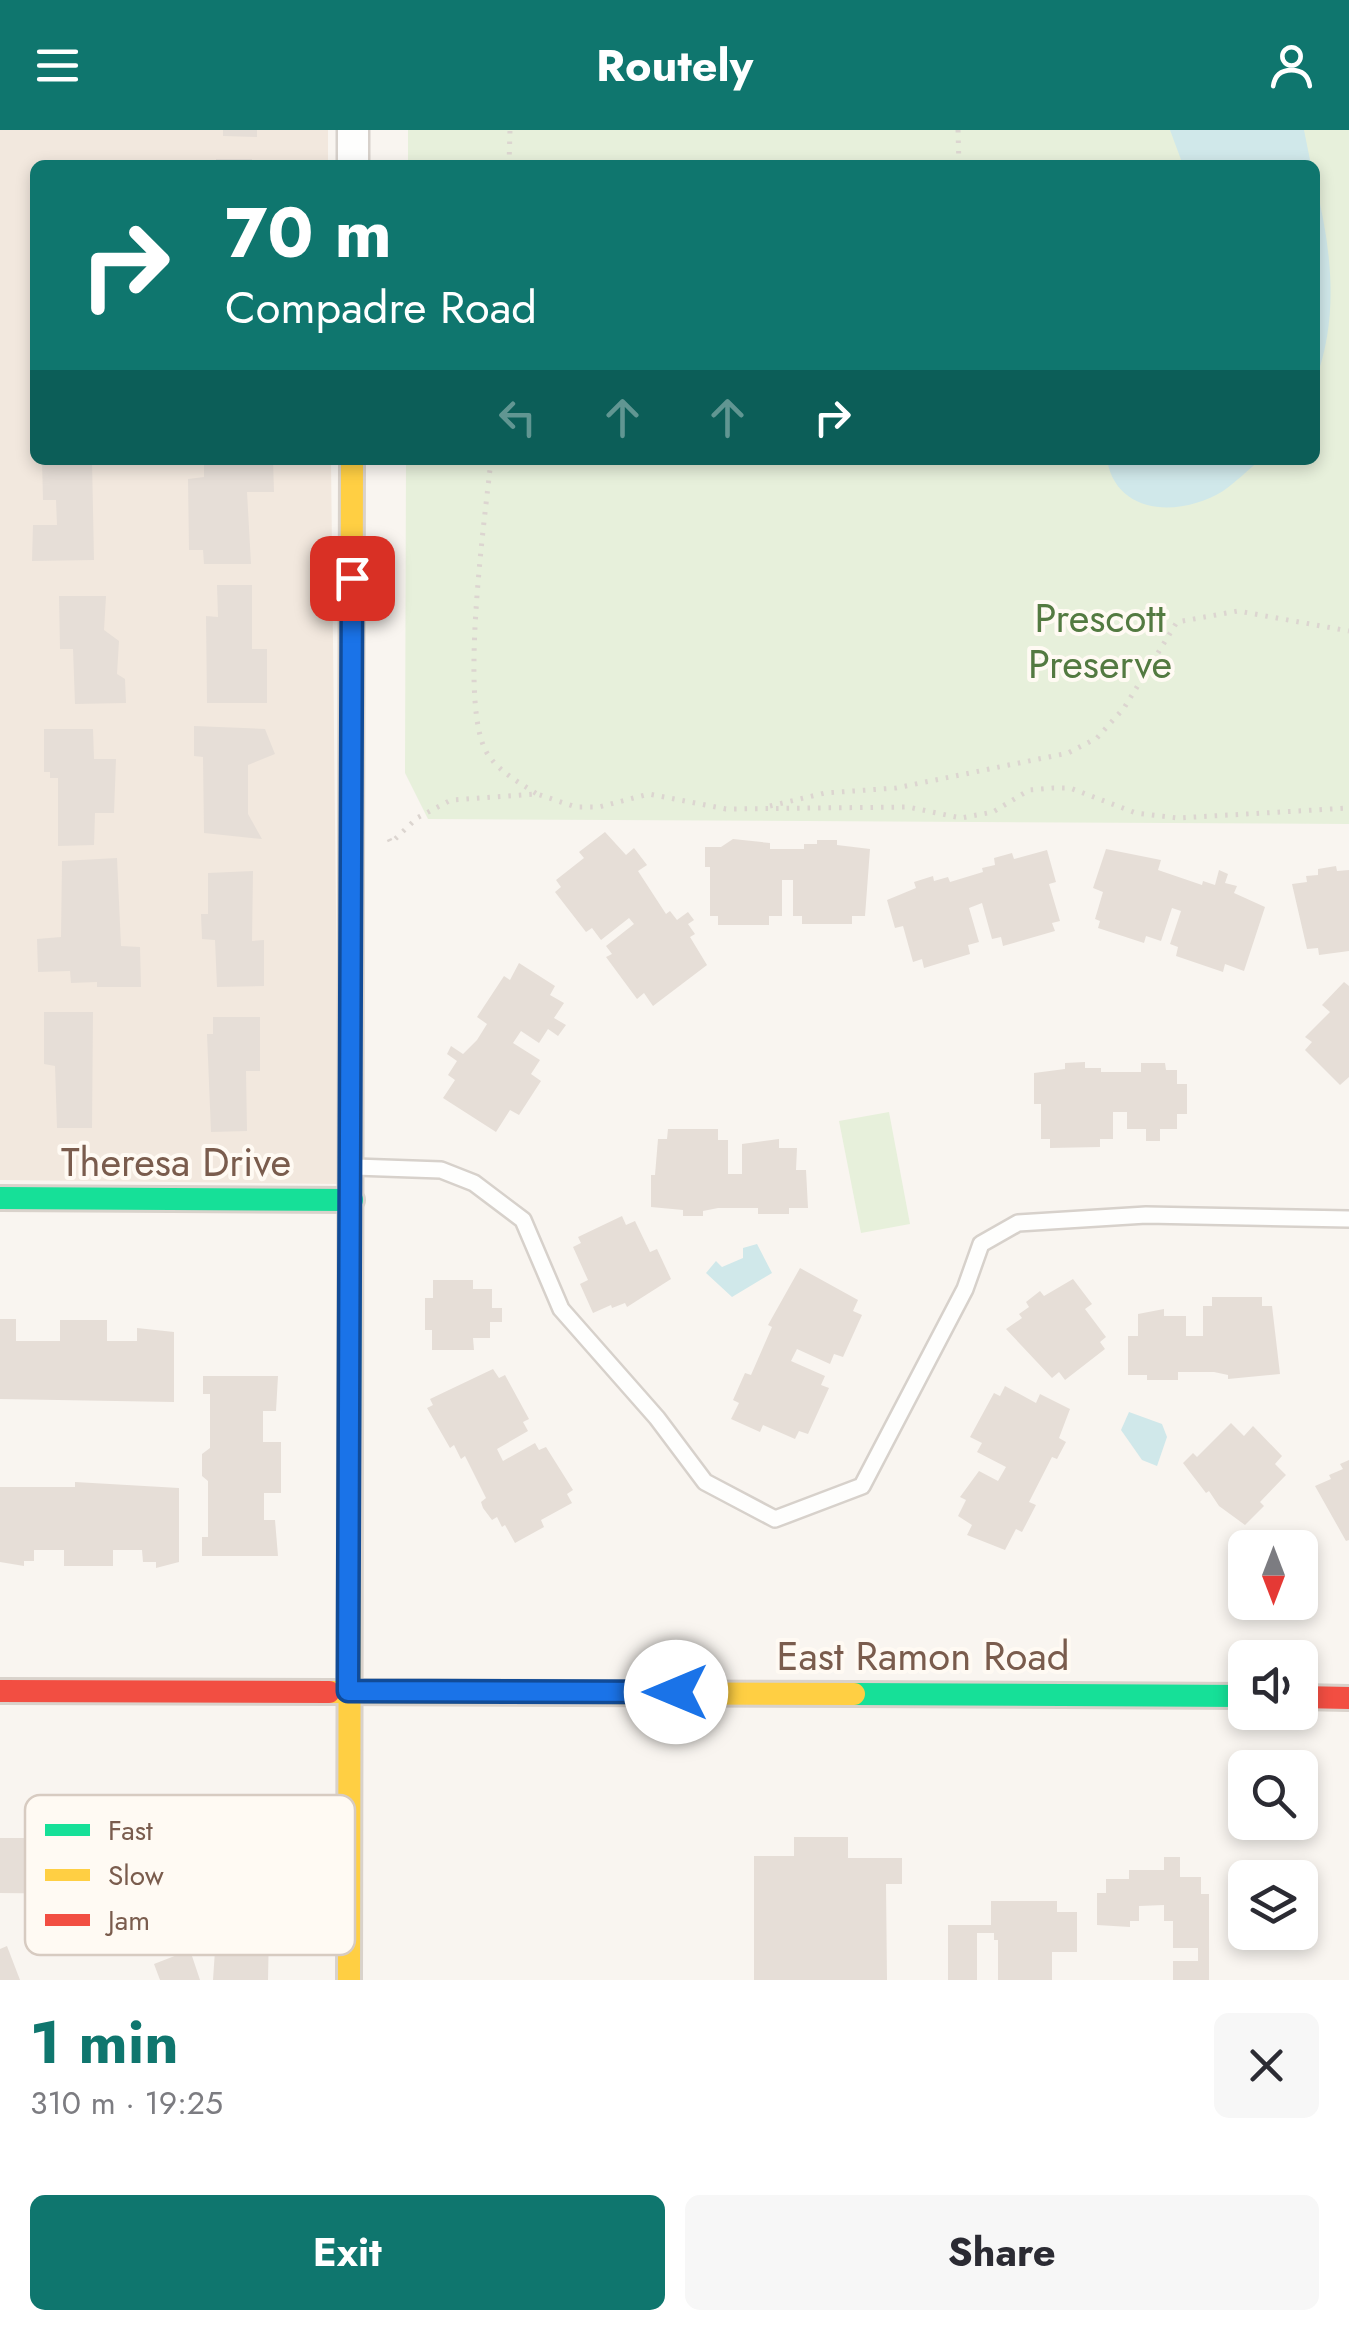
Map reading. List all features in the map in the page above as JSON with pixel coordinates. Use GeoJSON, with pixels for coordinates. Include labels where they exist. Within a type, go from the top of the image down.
{"type":"FeatureCollection","features":[{"type":"Feature","properties":{"kind":"street"},"geometry":{"type":"LineString","coordinates":[[352,130],[352,160]]}},
{"type":"Feature","properties":{"kind":"street"},"geometry":{"type":"LineString","coordinates":[[348,1795],[352,465]]}},
{"type":"Feature","properties":{"kind":"street","name":"Theresa Drive"},"geometry":{"type":"LineString","coordinates":[[0,1198],[352,1200]]}},
{"type":"Feature","properties":{"kind":"street","name":"East Ramon Road"},"geometry":{"type":"LineString","coordinates":[[0,1691],[1228,1696]]}},
{"type":"Feature","properties":{"kind":"street"},"geometry":{"type":"LineString","coordinates":[[1318,1697],[1349,1698]]}},
{"type":"Feature","properties":{"kind":"street"},"geometry":{"type":"LineString","coordinates":[[349,1955],[349,1980]]}},
{"type":"Feature","properties":{"kind":"lane"},"geometry":{"type":"LineString","coordinates":[[351,1167],[441,1170],[474,1183],[523,1220],[561,1309],[656,1418],[705,1482],[776,1519],[862,1486],[964,1289],[980,1244],[1018,1223],[1146,1215],[1349,1219]]}},
{"type":"Feature","properties":{"kind":"path"},"geometry":{"type":"LineString","coordinates":[[509,160],[510,130]]}},
{"type":"Feature","properties":{"kind":"path"},"geometry":{"type":"LineString","coordinates":[[958,130],[960,160]]}},
{"type":"Feature","properties":{"kind":"path"},"geometry":{"type":"LineString","coordinates":[[491,465],[473,642],[478,734],[487,755],[537,794],[576,807],[600,806],[649,794],[752,810],[908,807],[961,818],[993,812],[1028,790],[1053,788],[1070,788],[1136,813],[1178,818],[1349,808]]}},
{"type":"Feature","properties":{"kind":"path"},"geometry":{"type":"LineString","coordinates":[[752,810],[825,793],[896,788],[1068,753],[1097,738],[1124,708],[1176,622],[1238,611],[1349,632]]}},
{"type":"Feature","properties":{"kind":"path"},"geometry":{"type":"LineString","coordinates":[[384,830],[391,843],[417,818],[450,800],[537,794]]}},
{"type":"Feature","properties":{"kind":"shaded area"},"geometry":{"type":"Polygon","coordinates":[[[0,130],[328,130],[328,160],[30,160],[30,465],[331,465],[339,1184],[0,1180],[0,130]]]}},
{"type":"Feature","properties":{"kind":"green space","name":"Prescott Preserve"},"geometry":{"type":"Polygon","coordinates":[[[408,130],[1349,130],[1349,824],[428,819],[405,773],[406,465],[1320,465],[1320,160],[408,160],[408,130]]]}},
{"type":"Feature","properties":{"kind":"green space"},"geometry":{"type":"Polygon","coordinates":[[[889,1112],[910,1224],[861,1233],[839,1121],[889,1112]]]}},
{"type":"Feature","properties":{"kind":"water"},"geometry":{"type":"Polygon","coordinates":[[[1170,130],[1304,130],[1310,160],[1181,160],[1170,130]]]}},
{"type":"Feature","properties":{"kind":"water"},"geometry":{"type":"Polygon","coordinates":[[[1320,206],[1330,282],[1320,365],[1320,206]]]}},
{"type":"Feature","properties":{"kind":"water"},"geometry":{"type":"Polygon","coordinates":[[[1109,465],[1254,465],[1223,491],[1189,505],[1170,507],[1137,501],[1123,492],[1109,465]]]}},
{"type":"Feature","properties":{"kind":"water"},"geometry":{"type":"Polygon","coordinates":[[[757,1244],[772,1273],[732,1297],[706,1273],[716,1261],[722,1267],[743,1258],[743,1248],[757,1244]]]}},
{"type":"Feature","properties":{"kind":"water"},"geometry":{"type":"Polygon","coordinates":[[[1129,1412],[1162,1424],[1167,1437],[1157,1466],[1142,1460],[1121,1430],[1129,1412]]]}},
{"type":"Feature","properties":{"kind":"building"},"geometry":{"type":"Polygon","coordinates":[[[223,130],[257,130],[257,137],[223,136],[223,130]]]}},
{"type":"Feature","properties":{"kind":"building"},"geometry":{"type":"Polygon","coordinates":[[[42,465],[92,465],[94,560],[32,561],[33,525],[57,525],[56,500],[43,500],[42,465]]]}},
{"type":"Feature","properties":{"kind":"building"},"geometry":{"type":"Polygon","coordinates":[[[204,465],[273,465],[274,492],[247,492],[251,564],[204,564],[203,550],[189,550],[188,479],[204,477],[204,465]]]}},
{"type":"Feature","properties":{"kind":"building"},"geometry":{"type":"Polygon","coordinates":[[[217,585],[252,585],[252,649],[267,649],[267,703],[207,703],[206,616],[218,617],[217,585]]]}},
{"type":"Feature","properties":{"kind":"building"},"geometry":{"type":"Polygon","coordinates":[[[59,596],[106,596],[104,630],[119,641],[117,674],[125,679],[126,703],[75,704],[73,649],[60,649],[59,596]]]}},
{"type":"Feature","properties":{"kind":"building"},"geometry":{"type":"Polygon","coordinates":[[[194,726],[265,729],[275,754],[248,765],[248,814],[262,839],[204,833],[203,757],[194,756],[194,726]]]}},
{"type":"Feature","properties":{"kind":"building"},"geometry":{"type":"Polygon","coordinates":[[[44,729],[93,729],[94,759],[116,759],[114,813],[95,813],[94,845],[58,846],[58,778],[50,778],[50,772],[44,772],[44,729]]]}},
{"type":"Feature","properties":{"kind":"building"},"geometry":{"type":"Polygon","coordinates":[[[605,832],[626,855],[634,848],[647,865],[638,871],[666,914],[670,911],[677,920],[688,912],[694,920],[688,924],[695,934],[690,937],[707,965],[653,1006],[644,993],[637,999],[606,957],[612,954],[606,946],[634,924],[629,918],[601,940],[592,928],[586,932],[555,892],[561,887],[556,880],[584,858],[579,852],[605,832]]]}},
{"type":"Feature","properties":{"kind":"building"},"geometry":{"type":"Polygon","coordinates":[[[733,839],[770,843],[770,849],[804,849],[804,844],[817,844],[817,840],[837,840],[837,845],[870,849],[865,916],[852,916],[852,924],[802,924],[802,916],[793,916],[793,880],[782,880],[782,916],[769,916],[769,925],[718,925],[718,916],[710,916],[710,867],[705,867],[705,847],[721,847],[733,839]]]}},
{"type":"Feature","properties":{"kind":"building"},"geometry":{"type":"Polygon","coordinates":[[[1106,849],[1161,860],[1158,870],[1202,885],[1203,881],[1215,885],[1219,870],[1228,874],[1225,883],[1237,886],[1234,893],[1265,907],[1244,971],[1225,964],[1223,972],[1176,956],[1178,947],[1170,944],[1181,911],[1172,908],[1161,941],[1146,936],[1144,943],[1098,928],[1100,921],[1095,919],[1103,892],[1093,888],[1106,849]]]}},
{"type":"Feature","properties":{"kind":"building"},"geometry":{"type":"Polygon","coordinates":[[[1047,850],[1056,882],[1049,884],[1060,921],[1052,923],[1055,931],[1003,946],[1001,937],[992,939],[982,903],[969,908],[979,942],[968,945],[970,954],[924,968],[922,959],[913,962],[903,926],[895,928],[887,900],[916,888],[914,882],[933,876],[934,881],[948,877],[950,882],[983,872],[982,868],[995,865],[994,858],[1012,853],[1014,859],[1047,850]]]}},
{"type":"Feature","properties":{"kind":"building"},"geometry":{"type":"Polygon","coordinates":[[[117,858],[121,946],[140,947],[141,987],[97,987],[97,982],[71,983],[70,971],[38,972],[37,939],[61,937],[62,861],[117,858]]]}},
{"type":"Feature","properties":{"kind":"building"},"geometry":{"type":"Polygon","coordinates":[[[1336,866],[1337,871],[1349,870],[1349,951],[1319,955],[1318,948],[1307,949],[1292,884],[1307,882],[1306,876],[1318,875],[1318,869],[1336,866]]]}},
{"type":"Feature","properties":{"kind":"building"},"geometry":{"type":"Polygon","coordinates":[[[253,871],[252,941],[264,940],[264,986],[217,987],[215,940],[202,939],[201,914],[208,914],[208,873],[253,871]]]}},
{"type":"Feature","properties":{"kind":"building"},"geometry":{"type":"Polygon","coordinates":[[[519,963],[555,986],[550,995],[564,1003],[554,1018],[566,1025],[558,1036],[548,1029],[539,1043],[521,1031],[513,1043],[540,1060],[531,1074],[541,1081],[519,1115],[510,1110],[496,1132],[443,1098],[455,1080],[448,1075],[457,1061],[447,1054],[451,1046],[463,1054],[477,1040],[487,1024],[477,1017],[504,976],[510,980],[519,963]]]}},
{"type":"Feature","properties":{"kind":"building"},"geometry":{"type":"Polygon","coordinates":[[[1344,982],[1349,986],[1349,1077],[1340,1085],[1305,1050],[1312,1042],[1305,1037],[1330,1012],[1322,1005],[1344,982]]]}},
{"type":"Feature","properties":{"kind":"building"},"geometry":{"type":"Polygon","coordinates":[[[44,1012],[93,1012],[92,1128],[57,1128],[55,1066],[44,1064],[44,1012]]]}},
{"type":"Feature","properties":{"kind":"building"},"geometry":{"type":"Polygon","coordinates":[[[213,1017],[260,1017],[260,1071],[246,1071],[247,1131],[211,1132],[207,1034],[213,1034],[213,1017]]]}},
{"type":"Feature","properties":{"kind":"building"},"geometry":{"type":"Polygon","coordinates":[[[1085,1062],[1085,1068],[1101,1068],[1101,1072],[1141,1072],[1141,1063],[1165,1063],[1166,1070],[1177,1070],[1177,1084],[1187,1084],[1187,1114],[1177,1114],[1177,1129],[1160,1129],[1160,1141],[1146,1141],[1146,1129],[1127,1129],[1127,1112],[1113,1112],[1113,1139],[1100,1139],[1100,1147],[1050,1148],[1050,1139],[1041,1139],[1041,1104],[1034,1104],[1034,1073],[1065,1069],[1065,1063],[1085,1062]]]}},
{"type":"Feature","properties":{"kind":"building"},"geometry":{"type":"Polygon","coordinates":[[[668,1129],[718,1129],[718,1140],[728,1140],[728,1174],[742,1174],[742,1144],[779,1139],[779,1148],[797,1148],[796,1170],[806,1170],[808,1208],[789,1208],[789,1214],[758,1214],[758,1208],[718,1208],[703,1211],[703,1216],[683,1216],[683,1210],[651,1207],[651,1175],[655,1175],[658,1139],[667,1139],[668,1129]]]}},
{"type":"Feature","properties":{"kind":"building"},"geometry":{"type":"Polygon","coordinates":[[[622,1216],[626,1225],[635,1221],[650,1252],[657,1249],[671,1279],[627,1307],[625,1303],[612,1308],[611,1305],[593,1313],[580,1284],[588,1280],[573,1247],[581,1243],[578,1237],[622,1216]]]}},
{"type":"Feature","properties":{"kind":"building"},"geometry":{"type":"Polygon","coordinates":[[[800,1268],[858,1300],[853,1311],[862,1315],[843,1357],[834,1354],[830,1364],[797,1349],[791,1361],[825,1376],[821,1385],[829,1388],[808,1434],[799,1431],[795,1439],[763,1425],[760,1432],[731,1419],[739,1403],[733,1400],[745,1373],[751,1375],[772,1327],[768,1325],[800,1268]]]}},
{"type":"Feature","properties":{"kind":"building"},"geometry":{"type":"Polygon","coordinates":[[[1073,1279],[1092,1304],[1085,1309],[1106,1337],[1100,1342],[1105,1349],[1065,1380],[1059,1372],[1052,1378],[1006,1329],[1022,1318],[1019,1314],[1029,1307],[1026,1302],[1040,1291],[1044,1296],[1073,1279]]]}},
{"type":"Feature","properties":{"kind":"building"},"geometry":{"type":"Polygon","coordinates":[[[433,1280],[473,1280],[473,1289],[492,1289],[492,1308],[502,1308],[502,1322],[490,1322],[490,1338],[473,1338],[474,1350],[432,1350],[432,1330],[425,1330],[425,1298],[433,1298],[433,1280]]]}},
{"type":"Feature","properties":{"kind":"building"},"geometry":{"type":"Polygon","coordinates":[[[1212,1297],[1262,1297],[1262,1306],[1272,1306],[1280,1374],[1228,1379],[1228,1375],[1214,1372],[1178,1372],[1178,1380],[1147,1380],[1147,1375],[1128,1375],[1128,1336],[1138,1336],[1138,1314],[1164,1309],[1164,1316],[1186,1316],[1186,1336],[1203,1336],[1203,1306],[1212,1306],[1212,1297]]]}},
{"type":"Feature","properties":{"kind":"building"},"geometry":{"type":"Polygon","coordinates":[[[0,1319],[16,1319],[16,1341],[60,1341],[60,1320],[107,1320],[107,1341],[137,1341],[137,1328],[174,1332],[174,1402],[0,1399],[0,1319]]]}},
{"type":"Feature","properties":{"kind":"building"},"geometry":{"type":"Polygon","coordinates":[[[493,1369],[499,1378],[505,1375],[529,1419],[523,1422],[528,1431],[497,1449],[503,1461],[535,1443],[539,1450],[546,1447],[573,1490],[567,1494],[572,1503],[541,1520],[544,1527],[515,1543],[505,1525],[502,1527],[497,1517],[492,1520],[483,1508],[481,1502],[486,1498],[465,1456],[461,1459],[454,1445],[450,1448],[427,1408],[433,1405],[430,1399],[493,1369]]]}},
{"type":"Feature","properties":{"kind":"building"},"geometry":{"type":"Polygon","coordinates":[[[203,1376],[278,1376],[276,1411],[263,1411],[263,1442],[281,1442],[281,1493],[264,1493],[264,1520],[275,1520],[278,1556],[202,1556],[202,1537],[208,1537],[208,1481],[202,1476],[202,1454],[210,1448],[210,1394],[203,1394],[203,1376]]]}},
{"type":"Feature","properties":{"kind":"building"},"geometry":{"type":"Polygon","coordinates":[[[1005,1386],[1036,1403],[1040,1394],[1070,1409],[1059,1438],[1066,1442],[1057,1459],[1052,1457],[1029,1502],[1036,1505],[1022,1532],[1016,1529],[1005,1550],[967,1535],[972,1525],[958,1516],[966,1500],[960,1497],[979,1471],[998,1481],[1006,1467],[977,1452],[982,1443],[970,1437],[994,1393],[1000,1396],[1005,1386]]]}},
{"type":"Feature","properties":{"kind":"building"},"geometry":{"type":"Polygon","coordinates":[[[1231,1423],[1244,1436],[1253,1426],[1282,1456],[1275,1464],[1286,1475],[1245,1525],[1219,1506],[1209,1491],[1206,1493],[1183,1463],[1193,1453],[1197,1457],[1231,1423]]]}},
{"type":"Feature","properties":{"kind":"building"},"geometry":{"type":"Polygon","coordinates":[[[1349,1460],[1346,1541],[1315,1486],[1331,1479],[1329,1475],[1343,1469],[1340,1464],[1349,1460]]]}},
{"type":"Feature","properties":{"kind":"building"},"geometry":{"type":"Polygon","coordinates":[[[75,1482],[179,1488],[179,1562],[156,1568],[156,1562],[143,1562],[142,1550],[113,1550],[113,1566],[64,1566],[64,1550],[34,1550],[34,1561],[24,1561],[24,1566],[0,1562],[0,1487],[75,1487],[75,1482]]]}},
{"type":"Feature","properties":{"kind":"building"},"geometry":{"type":"Polygon","coordinates":[[[794,1837],[848,1837],[848,1858],[902,1858],[902,1884],[886,1884],[887,1980],[754,1980],[754,1856],[794,1856],[794,1837]]]}},
{"type":"Feature","properties":{"kind":"building"},"geometry":{"type":"Polygon","coordinates":[[[0,1838],[25,1838],[25,1893],[0,1893],[0,1838]]]}},
{"type":"Feature","properties":{"kind":"building"},"geometry":{"type":"Polygon","coordinates":[[[1164,1857],[1180,1857],[1180,1877],[1201,1877],[1201,1894],[1209,1894],[1209,1980],[1173,1980],[1173,1961],[1198,1961],[1198,1948],[1173,1948],[1173,1921],[1164,1921],[1164,1905],[1139,1906],[1139,1921],[1130,1921],[1130,1927],[1097,1925],[1097,1893],[1106,1893],[1106,1879],[1129,1879],[1129,1870],[1164,1870],[1164,1857]]]}},
{"type":"Feature","properties":{"kind":"building"},"geometry":{"type":"Polygon","coordinates":[[[991,1901],[1057,1901],[1057,1912],[1077,1912],[1077,1952],[1052,1952],[1052,1980],[998,1980],[998,1940],[994,1940],[994,1933],[977,1933],[977,1980],[948,1980],[948,1925],[991,1925],[991,1901]]]}},
{"type":"Feature","properties":{"kind":"building"},"geometry":{"type":"Polygon","coordinates":[[[7,1946],[20,1980],[0,1980],[0,1949],[7,1946]]]}},
{"type":"Feature","properties":{"kind":"building"},"geometry":{"type":"Polygon","coordinates":[[[177,1955],[192,1955],[200,1980],[160,1980],[154,1964],[177,1955]]]}},
{"type":"Feature","properties":{"kind":"building"},"geometry":{"type":"Polygon","coordinates":[[[215,1955],[268,1955],[268,1980],[213,1980],[215,1955]]]}},
{"type":"Feature","properties":{"kind":"traffic: fast"},"geometry":{"type":"LineString","coordinates":[[350,1453],[351,881]]}},
{"type":"Feature","properties":{"kind":"traffic: fast"},"geometry":{"type":"LineString","coordinates":[[0,1198],[352,1200]]}},
{"type":"Feature","properties":{"kind":"traffic: fast"},"geometry":{"type":"LineString","coordinates":[[854,1694],[1228,1696]]}},
{"type":"Feature","properties":{"kind":"traffic: slow"},"geometry":{"type":"LineString","coordinates":[[351,881],[352,465]]}},
{"type":"Feature","properties":{"kind":"traffic: slow"},"geometry":{"type":"LineString","coordinates":[[349,1795],[350,1453]]}},
{"type":"Feature","properties":{"kind":"traffic: slow"},"geometry":{"type":"LineString","coordinates":[[329,1692],[854,1694]]}},
{"type":"Feature","properties":{"kind":"traffic: slow"},"geometry":{"type":"LineString","coordinates":[[349,1955],[349,1980]]}},
{"type":"Feature","properties":{"kind":"traffic: jam"},"geometry":{"type":"LineString","coordinates":[[0,1691],[329,1692]]}},
{"type":"Feature","properties":{"kind":"traffic: jam"},"geometry":{"type":"LineString","coordinates":[[1318,1697],[1349,1698]]}},
{"type":"Feature","properties":{"kind":"route"},"geometry":{"type":"LineString","coordinates":[[352,578],[348,1691],[676,1692]]}}]}
